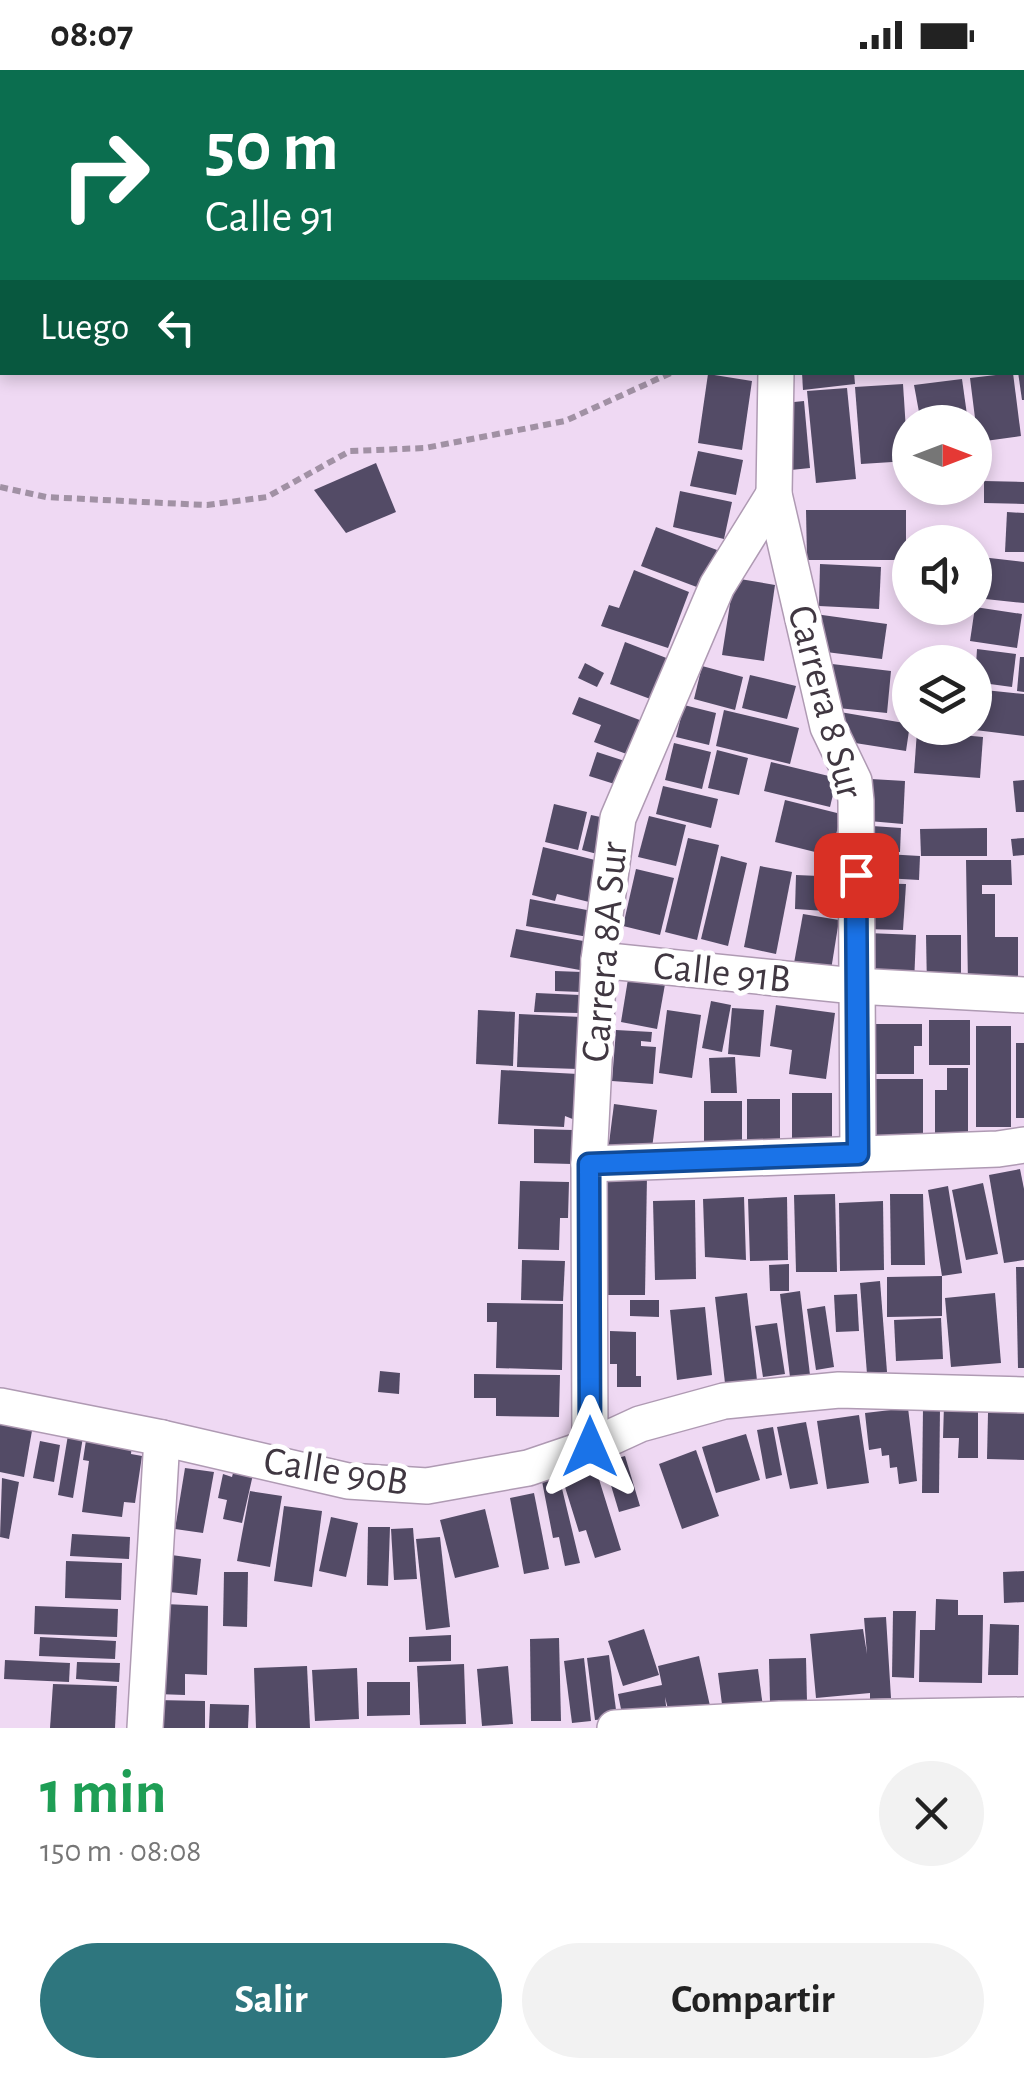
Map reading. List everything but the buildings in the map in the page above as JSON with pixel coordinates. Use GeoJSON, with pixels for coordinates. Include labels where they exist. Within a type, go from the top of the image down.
{"type":"FeatureCollection","features":[{"type":"Feature","properties":{"kind":"street","name":"Carrera 8 Sur"},"geometry":{"type":"LineString","coordinates":[[776,375],[774,494],[828,727],[854,781],[858,1154]]}},
{"type":"Feature","properties":{"kind":"street","name":"Carrera 8A Sur"},"geometry":{"type":"LineString","coordinates":[[590,1447],[589,1164],[600,960],[618,818],[717,586],[774,494]]}},
{"type":"Feature","properties":{"kind":"street","name":"Calle 91B"},"geometry":{"type":"LineString","coordinates":[[600,960],[855,986],[1024,995]]}},
{"type":"Feature","properties":{"kind":"street"},"geometry":{"type":"LineString","coordinates":[[589,1164],[998,1149],[1024,1144]]}},
{"type":"Feature","properties":{"kind":"street","name":"Calle 90B"},"geometry":{"type":"LineString","coordinates":[[0,1406],[348,1480],[428,1486],[528,1468],[590,1447],[640,1424],[724,1401],[840,1390],[1024,1395]]}},
{"type":"Feature","properties":{"kind":"street"},"geometry":{"type":"LineString","coordinates":[[145,1728],[162,1438]]}},
{"type":"Feature","properties":{"kind":"street"},"geometry":{"type":"LineString","coordinates":[[616,1728],[780,1719],[1024,1715]]}},
{"type":"Feature","properties":{"kind":"path"},"geometry":{"type":"LineString","coordinates":[[0,487],[46,497],[207,505],[267,497],[350,452],[425,448],[565,420],[667,375]]}},
{"type":"Feature","properties":{"kind":"route"},"geometry":{"type":"LineString","coordinates":[[590,1447],[589,1164],[858,1154],[856,875]]}}]}
